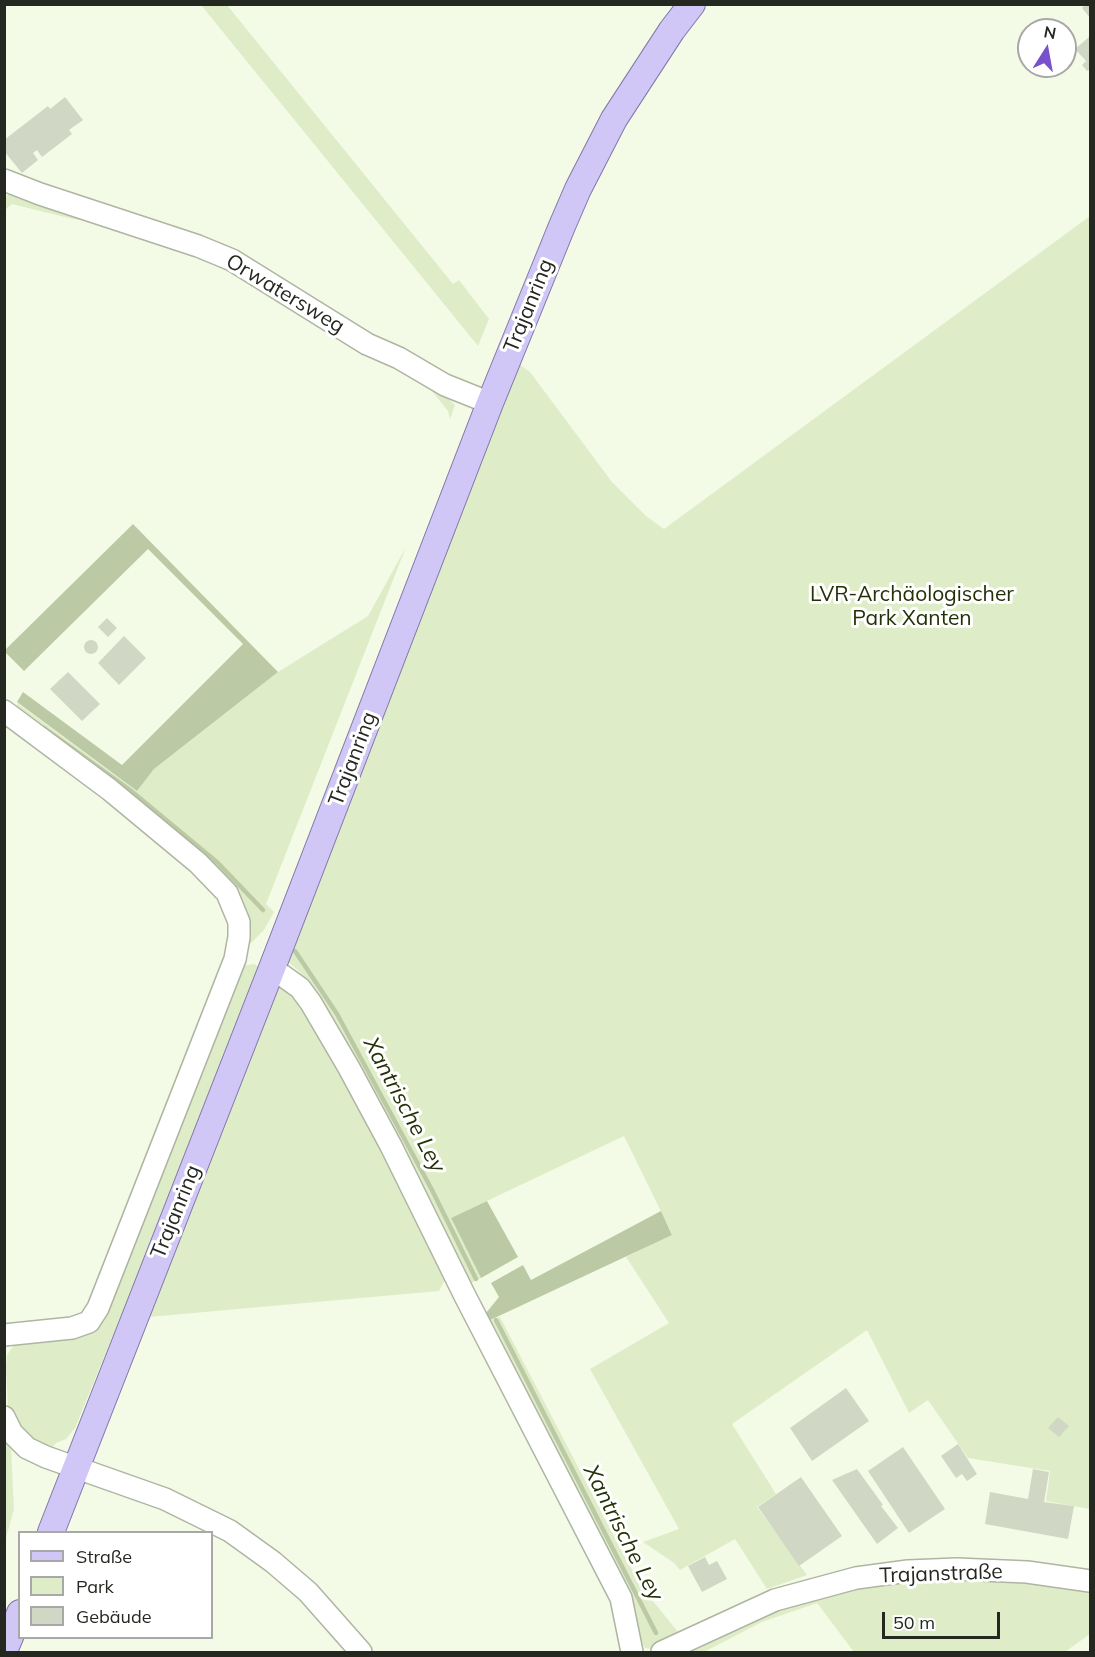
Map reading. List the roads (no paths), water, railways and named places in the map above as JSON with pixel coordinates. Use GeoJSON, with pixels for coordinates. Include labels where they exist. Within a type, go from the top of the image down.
{"type":"FeatureCollection","features":[{"type":"Feature","properties":{"kind":"main road","name":"Trajanring"},"geometry":{"type":"LineString","coordinates":[[52,1531],[75,1466],[272,968],[490,404],[562,226],[596,154],[634,87],[692,4]]}},
{"type":"Feature","properties":{"kind":"main road"},"geometry":{"type":"LineString","coordinates":[[4,1651],[18,1617]]}},
{"type":"Feature","properties":{"kind":"street","name":"Orwatersweg"},"geometry":{"type":"LineString","coordinates":[[4,180],[198,246],[232,260],[368,344],[399,358],[445,386],[490,404]]}},
{"type":"Feature","properties":{"kind":"street"},"geometry":{"type":"LineString","coordinates":[[4,711],[110,790],[198,863],[227,893],[238,922],[238,937],[235,959],[98,1308],[89,1322],[72,1328],[4,1335]]}},
{"type":"Feature","properties":{"kind":"street"},"geometry":{"type":"LineString","coordinates":[[272,968],[300,988],[311,1003],[350,1068],[391,1146],[465,1296],[621,1598],[632,1653]]}},
{"type":"Feature","properties":{"kind":"street"},"geometry":{"type":"LineString","coordinates":[[4,1417],[12,1433],[27,1448],[165,1499],[230,1531],[273,1562],[308,1592],[361,1653]]}},
{"type":"Feature","properties":{"kind":"street","name":"Trajanstraße"},"geometry":{"type":"LineString","coordinates":[[662,1653],[775,1600],[856,1578],[908,1570],[957,1569],[1027,1572],[1090,1581]]}},
{"type":"Feature","properties":{"kind":"waterway","name":"Xantrische Ley"},"geometry":{"type":"LineString","coordinates":[[44,728],[130,790],[218,863],[263,910]]}},
{"type":"Feature","properties":{"kind":"waterway","name":"Xantrische Ley"},"geometry":{"type":"LineString","coordinates":[[295,951],[337,1014],[432,1190],[476,1279]]}},
{"type":"Feature","properties":{"kind":"waterway","name":"Xantrische Ley"},"geometry":{"type":"LineString","coordinates":[[496,1320],[656,1633]]}},
{"type":"Feature","properties":{"kind":"park label","name":"LVR-Archäologischer Park Xanten"},"geometry":{"type":"Point","coordinates":[912,607]}}]}
